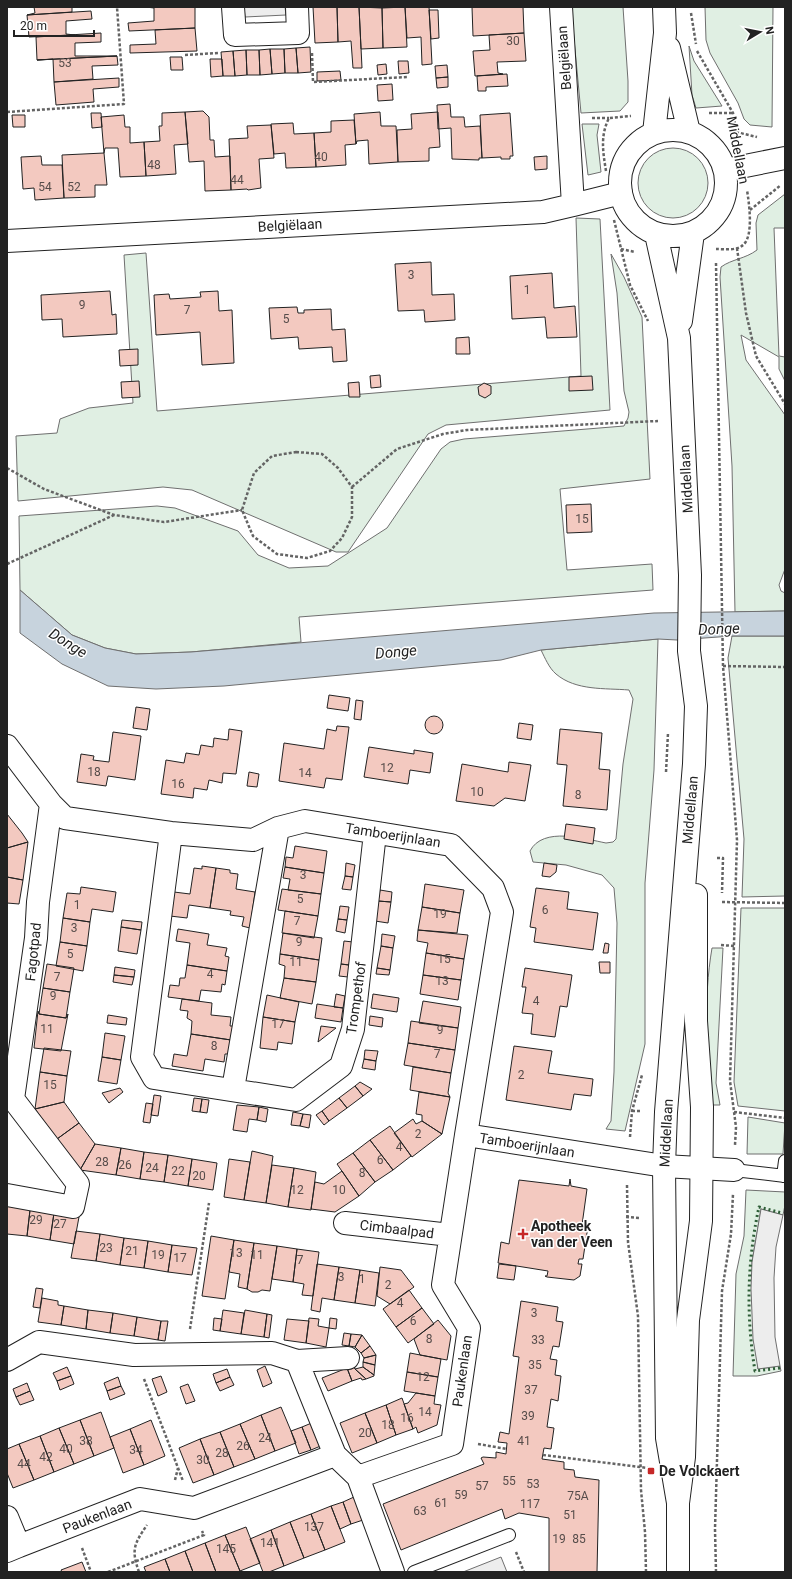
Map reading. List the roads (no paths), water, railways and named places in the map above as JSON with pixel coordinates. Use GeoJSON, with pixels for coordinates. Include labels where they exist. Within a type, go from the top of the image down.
{"type":"FeatureCollection","features":[{"type":"Feature","properties":{"kind":"street"},"geometry":{"type":"LineString","coordinates":[[233,7],[235,36],[298,33],[297,7]]}},
{"type":"Feature","properties":{"kind":"street","name":"Belgiëlaan"},"geometry":{"type":"LineString","coordinates":[[561,7],[573,205]]}},
{"type":"Feature","properties":{"kind":"street"},"geometry":{"type":"LineString","coordinates":[[654,133],[665,33],[664,7]]}},
{"type":"Feature","properties":{"kind":"street"},"geometry":{"type":"LineString","coordinates":[[665,33],[689,132]]}},
{"type":"Feature","properties":{"kind":"street"},"geometry":{"type":"LineString","coordinates":[[672,129],[689,132],[705,140],[734,169],[724,200],[708,224],[693,233],[676,237],[656,234],[643,228],[629,214],[615,194],[622,165],[638,143],[654,133],[672,129]]}},
{"type":"Feature","properties":{"kind":"street"},"geometry":{"type":"LineString","coordinates":[[734,169],[785,158]]}},
{"type":"Feature","properties":{"kind":"street","name":"Belgiëlaan"},"geometry":{"type":"LineString","coordinates":[[7,241],[543,212],[615,194]]}},
{"type":"Feature","properties":{"kind":"street","name":"Middellaan"},"geometry":{"type":"LineString","coordinates":[[679,338],[693,233]]}},
{"type":"Feature","properties":{"kind":"street","name":"Middellaan"},"geometry":{"type":"LineString","coordinates":[[656,234],[679,338],[690,575],[689,651],[696,706],[694,764],[667,1104],[664,1166],[666,1438],[678,1503]]}},
{"type":"Feature","properties":{"kind":"street","name":"Tamboerijnlaan"},"geometry":{"type":"LineString","coordinates":[[7,746],[51,804],[65,818],[171,833],[252,840],[278,828],[305,821],[451,844],[493,888],[502,912],[466,1135],[664,1166],[734,1170]]}},
{"type":"Feature","properties":{"kind":"street","name":"Middellaan"},"geometry":{"type":"LineString","coordinates":[[678,1572],[678,1503],[684,1457],[688,1320],[701,1220],[702,1107],[696,1021],[694,764]]}},
{"type":"Feature","properties":{"kind":"street","name":"Fagotpad"},"geometry":{"type":"LineString","coordinates":[[7,1195],[73,1207],[78,1184],[10,1104],[36,938],[38,902],[51,804]]}},
{"type":"Feature","properties":{"kind":"street"},"geometry":{"type":"LineString","coordinates":[[234,1089],[278,828]]}},
{"type":"Feature","properties":{"kind":"street","name":"Trompethof"},"geometry":{"type":"LineString","coordinates":[[171,833],[142,1057],[154,1078],[234,1089],[296,1100],[341,1066],[353,1029],[375,833]]}},
{"type":"Feature","properties":{"kind":"street","name":"Paukenlaan"},"geometry":{"type":"LineString","coordinates":[[358,1477],[452,1444],[469,1328],[443,1285],[466,1135]]}},
{"type":"Feature","properties":{"kind":"street","name":"Cimbaalpad"},"geometry":{"type":"LineString","coordinates":[[345,1223],[450,1235]]}},
{"type":"Feature","properties":{"kind":"street"},"geometry":{"type":"LineString","coordinates":[[7,1360],[39,1342],[134,1355],[272,1352],[297,1360],[348,1358]]}},
{"type":"Feature","properties":{"kind":"street"},"geometry":{"type":"LineString","coordinates":[[297,1360],[335,1455],[358,1477],[393,1572]]}},
{"type":"Feature","properties":{"kind":"street","name":"Paukenlaan"},"geometry":{"type":"LineString","coordinates":[[7,1517],[13,1548],[140,1499],[194,1508],[335,1455]]}},
{"type":"Feature","properties":{"kind":"lane"},"geometry":{"type":"LineString","coordinates":[[734,1170],[784,1176],[785,1161]]}},
{"type":"Feature","properties":{"kind":"lane"},"geometry":{"type":"LineString","coordinates":[[414,1572],[509,1535]]}},
{"type":"Feature","properties":{"kind":"water","name":"Donge"},"geometry":{"type":"Polygon","coordinates":[[[20,590],[72,635],[105,648],[136,654],[191,652],[654,613],[785,611],[785,636],[732,636],[677,640],[658,639],[541,650],[501,660],[224,686],[156,689],[108,686],[62,664],[20,633],[20,590]]]}},
{"type":"Feature","properties":{"kind":"place","name":"Apotheek van der Veen"},"geometry":{"type":"Point","coordinates":[523,1234]}},
{"type":"Feature","properties":{"kind":"place","name":"De Volckaert"},"geometry":{"type":"Point","coordinates":[651,1471]}}]}
